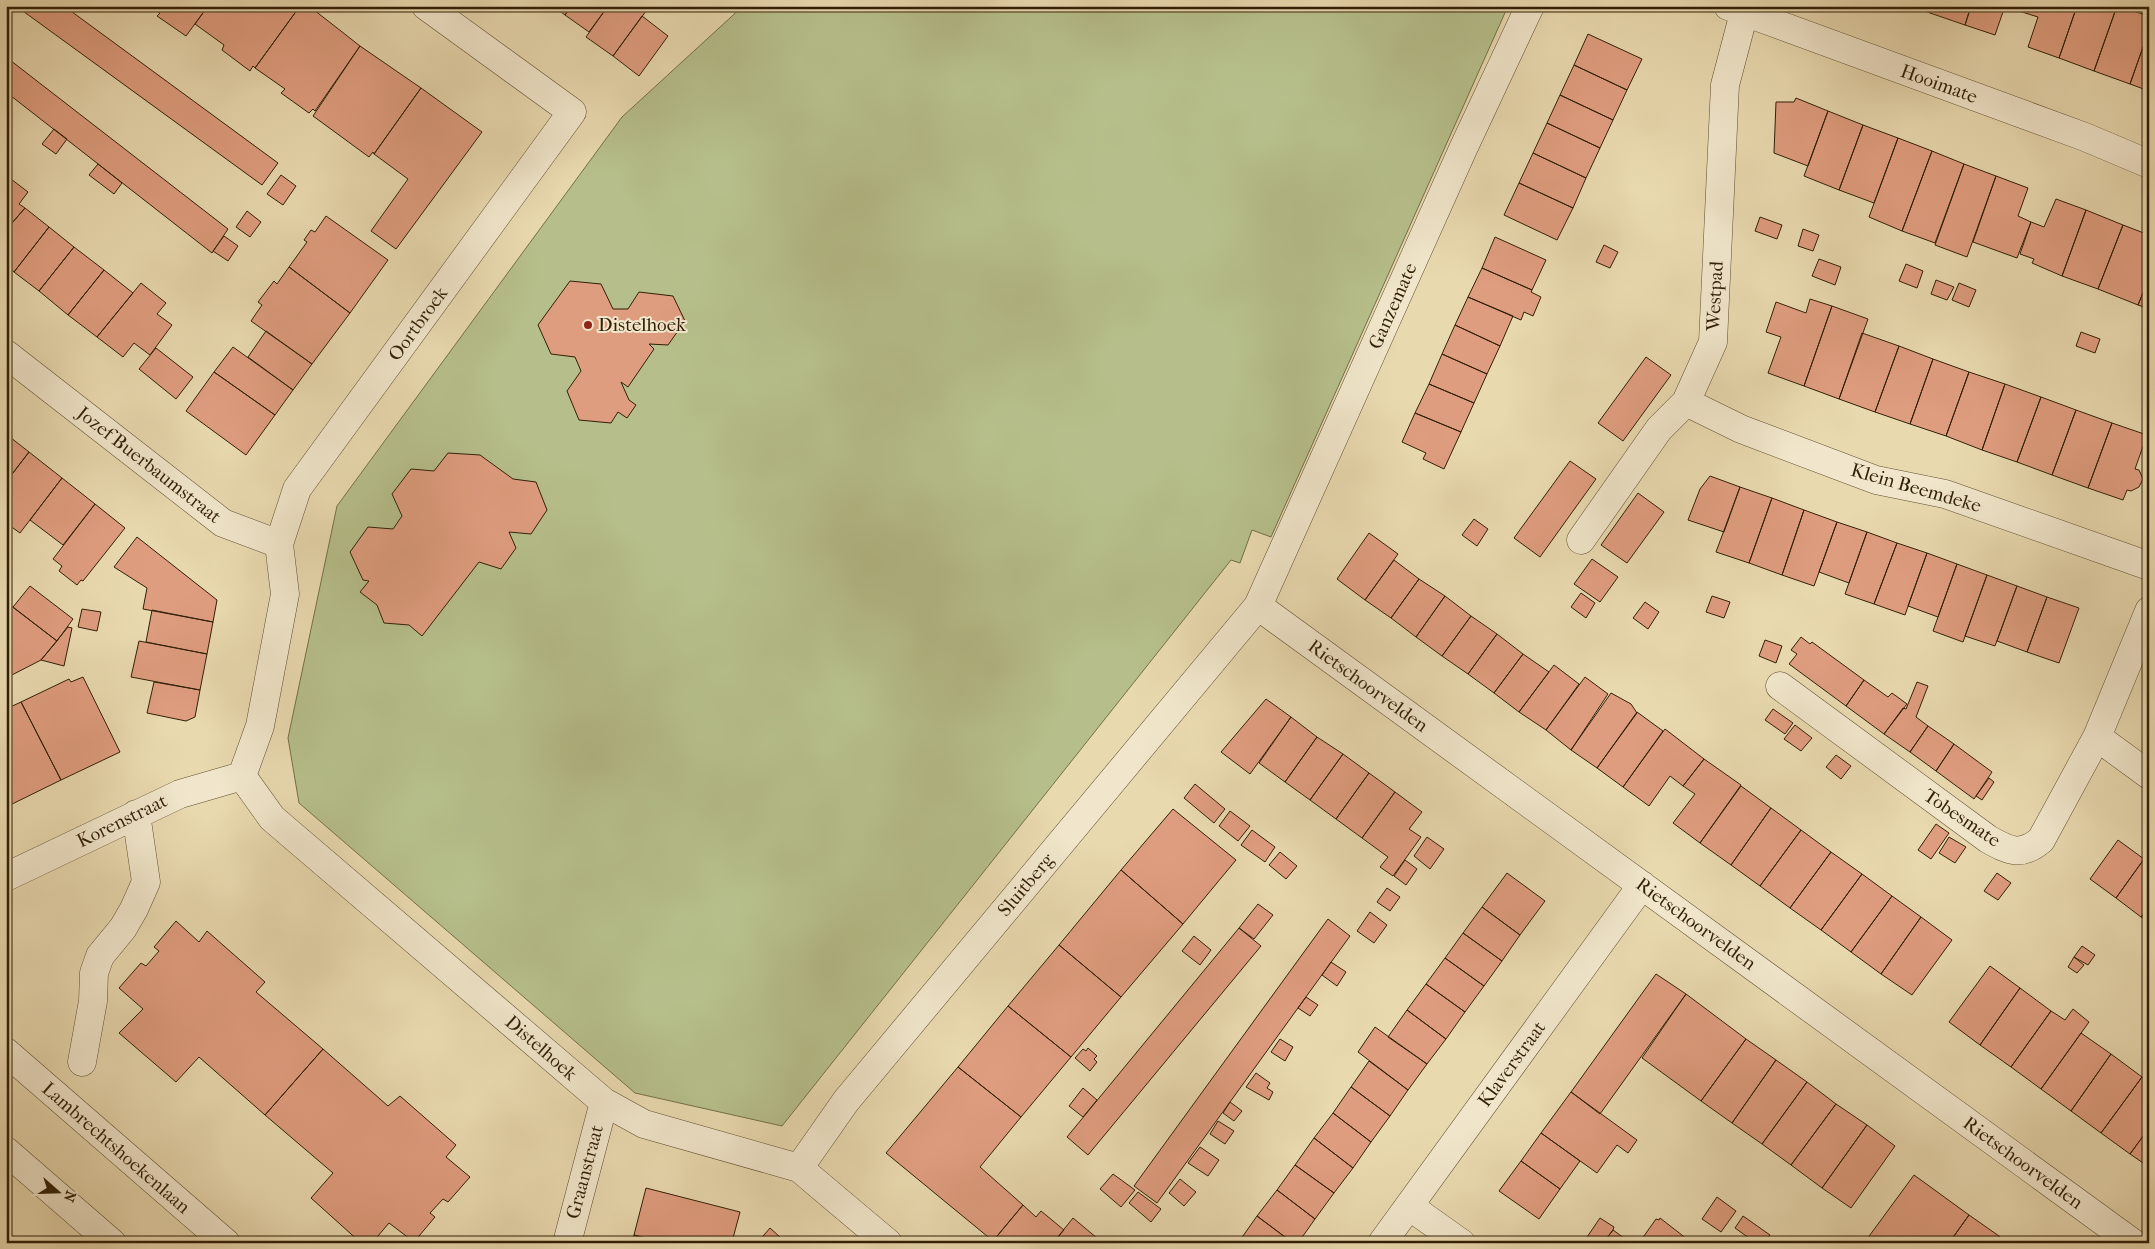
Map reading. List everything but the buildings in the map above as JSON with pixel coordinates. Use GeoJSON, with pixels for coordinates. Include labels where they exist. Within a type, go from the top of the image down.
{"type":"FeatureCollection","features":[{"type":"Feature","properties":{"kind":"street","name":"Oortbroek"},"geometry":{"type":"LineString","coordinates":[[279,544],[298,489],[572,112],[426,6]]}},
{"type":"Feature","properties":{"kind":"street","name":"Ganzemate"},"geometry":{"type":"LineString","coordinates":[[1258,606],[1463,149],[1530,6]]}},
{"type":"Feature","properties":{"kind":"street","name":"Hooimate"},"geometry":{"type":"LineString","coordinates":[[1736,10],[2086,136],[2149,164]]}},
{"type":"Feature","properties":{"kind":"street","name":"Westpad"},"geometry":{"type":"LineString","coordinates":[[1581,540],[1659,429],[1686,402],[1713,342],[1725,85],[1736,10]]}},
{"type":"Feature","properties":{"kind":"street","name":"Jozef Buerbaumstraat"},"geometry":{"type":"LineString","coordinates":[[6,354],[223,523],[279,544]]}},
{"type":"Feature","properties":{"kind":"street","name":"Klein Beemdeke"},"geometry":{"type":"LineString","coordinates":[[1686,402],[1741,429],[1876,480],[1945,494],[2149,566]]}},
{"type":"Feature","properties":{"kind":"street"},"geometry":{"type":"LineString","coordinates":[[242,776],[260,726],[285,594],[279,544]]}},
{"type":"Feature","properties":{"kind":"street","name":"Rietschoorvelden"},"geometry":{"type":"LineString","coordinates":[[1258,606],[2133,1243]]}},
{"type":"Feature","properties":{"kind":"street","name":"Sluitberg"},"geometry":{"type":"LineString","coordinates":[[799,1168],[846,1101],[1258,606]]}},
{"type":"Feature","properties":{"kind":"street","name":"Tobesmate"},"geometry":{"type":"LineString","coordinates":[[1780,686],[1988,840],[2004,848],[2018,851],[2030,849],[2041,840],[2097,737],[2149,611]]}},
{"type":"Feature","properties":{"kind":"street"},"geometry":{"type":"LineString","coordinates":[[2097,737],[2149,775]]}},
{"type":"Feature","properties":{"kind":"street","name":"Korenstraat"},"geometry":{"type":"LineString","coordinates":[[6,877],[180,794],[242,776]]}},
{"type":"Feature","properties":{"kind":"street","name":"Distelhoek"},"geometry":{"type":"LineString","coordinates":[[242,776],[272,818],[604,1102],[644,1124],[799,1168],[888,1243]]}},
{"type":"Feature","properties":{"kind":"street"},"geometry":{"type":"LineString","coordinates":[[82,1062],[93,1001],[94,973],[100,956],[123,928],[146,882],[136,814]]}},
{"type":"Feature","properties":{"kind":"street","name":"Klaverstraat"},"geometry":{"type":"LineString","coordinates":[[1382,1243],[1642,885]]}},
{"type":"Feature","properties":{"kind":"street","name":"Lambrechtshoekenlaan"},"geometry":{"type":"LineString","coordinates":[[6,1052],[226,1243]]}},
{"type":"Feature","properties":{"kind":"street","name":"Graanstraat"},"geometry":{"type":"LineString","coordinates":[[567,1243],[604,1102]]}},
{"type":"Feature","properties":{"kind":"street"},"geometry":{"type":"LineString","coordinates":[[6,1151],[112,1243]]}},
{"type":"Feature","properties":{"kind":"street"},"geometry":{"type":"LineString","coordinates":[[1409,1206],[1461,1243]]}},
{"type":"Feature","properties":{"kind":"green space"},"geometry":{"type":"Polygon","coordinates":[[[743,6],[1508,6],[1271,537],[1252,530],[1240,563],[1231,560],[782,1126],[635,1093],[299,803],[288,738],[337,506],[622,117],[743,6]]]}},
{"type":"Feature","properties":{"kind":"place","name":"Distelhoek"},"geometry":{"type":"Point","coordinates":[588,325]}}]}
